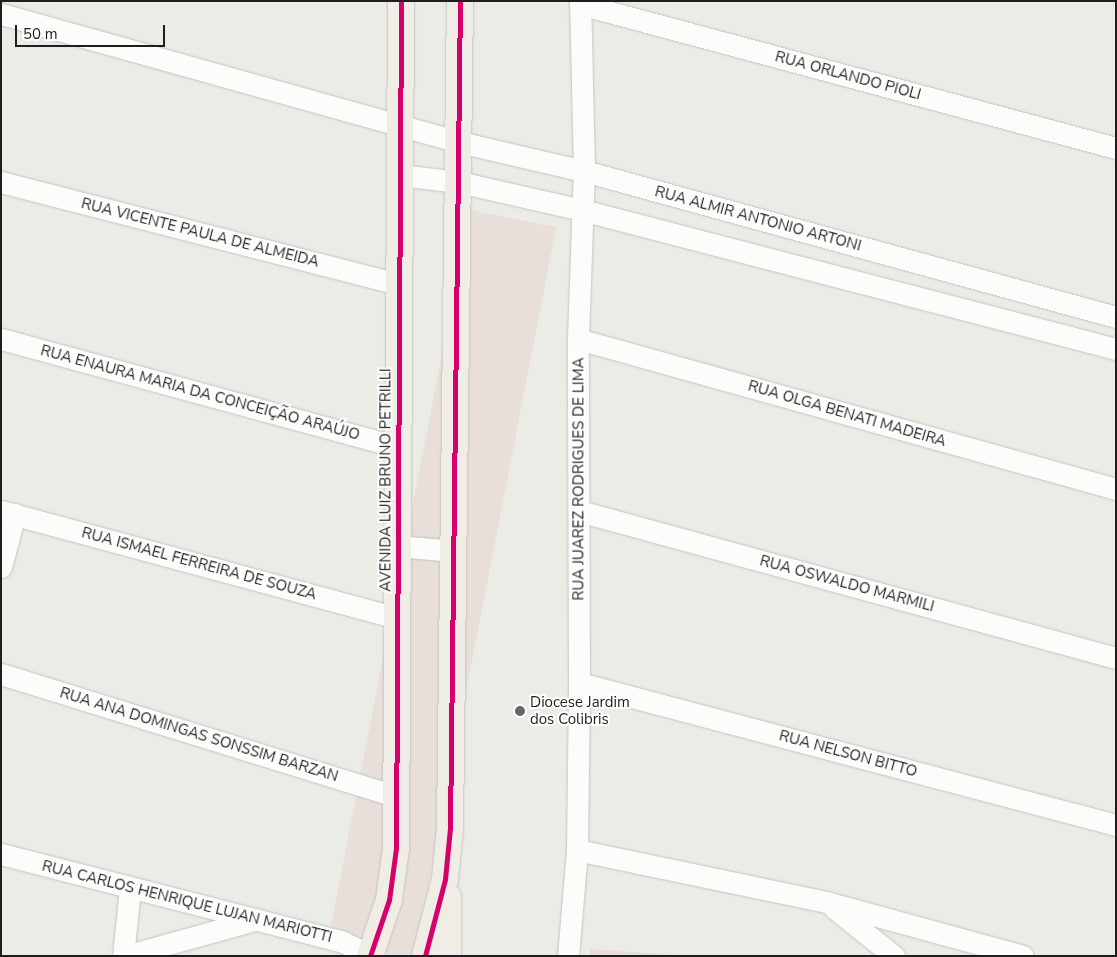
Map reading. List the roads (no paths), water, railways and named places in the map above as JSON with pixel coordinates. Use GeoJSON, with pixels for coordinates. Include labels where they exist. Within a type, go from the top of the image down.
{"type":"FeatureCollection","features":[{"type":"Feature","properties":{"kind":"main road","name":"AVENIDA LUIZ BRUNO PETRILLI"},"geometry":{"type":"LineString","coordinates":[[370,955],[389,900],[396,796],[401,1]]}},
{"type":"Feature","properties":{"kind":"main road"},"geometry":{"type":"LineString","coordinates":[[448,956],[451,920],[445,879],[453,551],[460,1]]}},
{"type":"Feature","properties":{"kind":"main road"},"geometry":{"type":"LineString","coordinates":[[425,956],[445,879]]}},
{"type":"Feature","properties":{"kind":"street","name":"RUA ORLANDO PIOLI"},"geometry":{"type":"LineString","coordinates":[[580,2],[1116,148]]}},
{"type":"Feature","properties":{"kind":"street","name":"RUA JUAREZ RODRIGUES DE LIMA"},"geometry":{"type":"LineString","coordinates":[[568,956],[577,850],[579,683],[578,339],[584,171],[580,2]]}},
{"type":"Feature","properties":{"kind":"street","name":"RUA ALMIR ANTONIO ARTONI"},"geometry":{"type":"LineString","coordinates":[[1,14],[400,123],[459,142],[584,171],[1116,317]]}},
{"type":"Feature","properties":{"kind":"street"},"geometry":{"type":"LineString","coordinates":[[400,175],[459,182],[582,210],[1116,349]]}},
{"type":"Feature","properties":{"kind":"street","name":"RUA VICENTE PAULA DE ALMEIDA"},"geometry":{"type":"LineString","coordinates":[[1,182],[399,284]]}},
{"type":"Feature","properties":{"kind":"street","name":"RUA ENAURA MARIA DA CONCEIÇÃO ARAÚJO"},"geometry":{"type":"LineString","coordinates":[[1,339],[398,447]]}},
{"type":"Feature","properties":{"kind":"street","name":"RUA OLGA BENATI MADEIRA"},"geometry":{"type":"LineString","coordinates":[[578,339],[1116,489]]}},
{"type":"Feature","properties":{"kind":"street","name":"RUA OSWALDO MARMILI"},"geometry":{"type":"LineString","coordinates":[[579,511],[1116,658]]}},
{"type":"Feature","properties":{"kind":"street"},"geometry":{"type":"LineString","coordinates":[[1,567],[8,512]]}},
{"type":"Feature","properties":{"kind":"street","name":"RUA ISMAEL FERREIRA DE SOUZA"},"geometry":{"type":"LineString","coordinates":[[8,512],[397,618]]}},
{"type":"Feature","properties":{"kind":"street"},"geometry":{"type":"LineString","coordinates":[[398,546],[453,551]]}},
{"type":"Feature","properties":{"kind":"street","name":"RUA ANA DOMINGAS SONSSIM BARZAN"},"geometry":{"type":"LineString","coordinates":[[1,674],[396,796]]}},
{"type":"Feature","properties":{"kind":"street","name":"RUA NELSON BITTO"},"geometry":{"type":"LineString","coordinates":[[579,683],[1116,825]]}},
{"type":"Feature","properties":{"kind":"street"},"geometry":{"type":"LineString","coordinates":[[577,850],[826,902],[1013,954]]}},
{"type":"Feature","properties":{"kind":"street","name":"RUA CARLOS HENRIQUE LUJAN MARIOTTI"},"geometry":{"type":"LineString","coordinates":[[1,854],[343,942],[370,955]]}},
{"type":"Feature","properties":{"kind":"street"},"geometry":{"type":"LineString","coordinates":[[130,888],[124,956],[256,920]]}},
{"type":"Feature","properties":{"kind":"street"},"geometry":{"type":"LineString","coordinates":[[826,902],[894,956]]}},
{"type":"Feature","properties":{"kind":"place","name":"Diocese Jardim dos Colibris"},"geometry":{"type":"Point","coordinates":[520,711]}}]}
